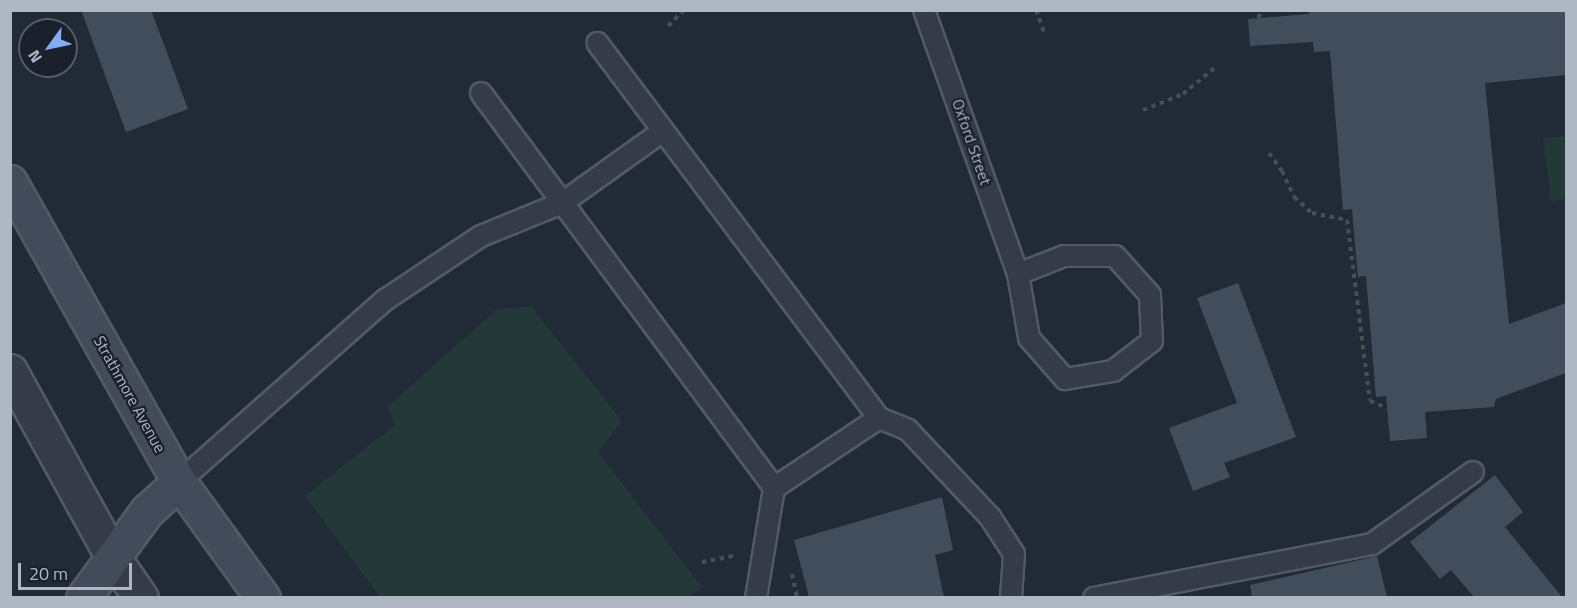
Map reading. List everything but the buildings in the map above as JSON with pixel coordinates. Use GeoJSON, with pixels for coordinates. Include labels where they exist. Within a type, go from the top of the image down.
{"type":"FeatureCollection","features":[{"type":"Feature","properties":{"kind":"main road","name":"Strathmore Avenue"},"geometry":{"type":"LineString","coordinates":[[10,182],[180,482],[263,597]]}},
{"type":"Feature","properties":{"kind":"main road"},"geometry":{"type":"LineString","coordinates":[[83,597],[147,512],[180,482]]}},
{"type":"Feature","properties":{"kind":"street"},"geometry":{"type":"LineString","coordinates":[[10,371],[112,556],[141,597]]}},
{"type":"Feature","properties":{"kind":"lane","name":"Oxford Street"},"geometry":{"type":"LineString","coordinates":[[924,10],[1018,274],[1029,338],[1065,379],[1113,371],[1152,341],[1150,295],[1115,256],[1064,256],[1018,274]]}},
{"type":"Feature","properties":{"kind":"lane"},"geometry":{"type":"LineString","coordinates":[[597,43],[879,418],[908,430],[990,517],[1014,554],[1011,597]]}},
{"type":"Feature","properties":{"kind":"lane"},"geometry":{"type":"LineString","coordinates":[[481,93],[774,488],[756,597]]}},
{"type":"Feature","properties":{"kind":"lane"},"geometry":{"type":"LineString","coordinates":[[180,482],[214,455],[385,300],[482,236],[562,203],[663,131]]}},
{"type":"Feature","properties":{"kind":"lane"},"geometry":{"type":"LineString","coordinates":[[774,488],[879,418]]}},
{"type":"Feature","properties":{"kind":"lane"},"geometry":{"type":"LineString","coordinates":[[1094,597],[1372,544],[1473,472]]}},
{"type":"Feature","properties":{"kind":"path"},"geometry":{"type":"LineString","coordinates":[[668,26],[684,10]]}},
{"type":"Feature","properties":{"kind":"path"},"geometry":{"type":"LineString","coordinates":[[1036,10],[1045,35]]}},
{"type":"Feature","properties":{"kind":"path"},"geometry":{"type":"LineString","coordinates":[[1258,18],[1263,10]]}},
{"type":"Feature","properties":{"kind":"path"},"geometry":{"type":"LineString","coordinates":[[1269,29],[1280,28]]}},
{"type":"Feature","properties":{"kind":"path"},"geometry":{"type":"LineString","coordinates":[[1143,110],[1183,94],[1217,66]]}},
{"type":"Feature","properties":{"kind":"path"},"geometry":{"type":"LineString","coordinates":[[1269,153],[1282,171],[1294,197],[1312,213],[1347,219],[1371,401],[1387,408]]}},
{"type":"Feature","properties":{"kind":"path"},"geometry":{"type":"LineString","coordinates":[[702,562],[744,553]]}},
{"type":"Feature","properties":{"kind":"shaded area"},"geometry":{"type":"Polygon","coordinates":[[[1566,136],[1566,199],[1551,201],[1543,138],[1566,136]]]}},
{"type":"Feature","properties":{"kind":"shaded area"},"geometry":{"type":"Polygon","coordinates":[[[531,306],[622,421],[598,452],[702,587],[688,597],[380,597],[305,496],[395,425],[388,406],[497,309],[531,306]]]}}]}
